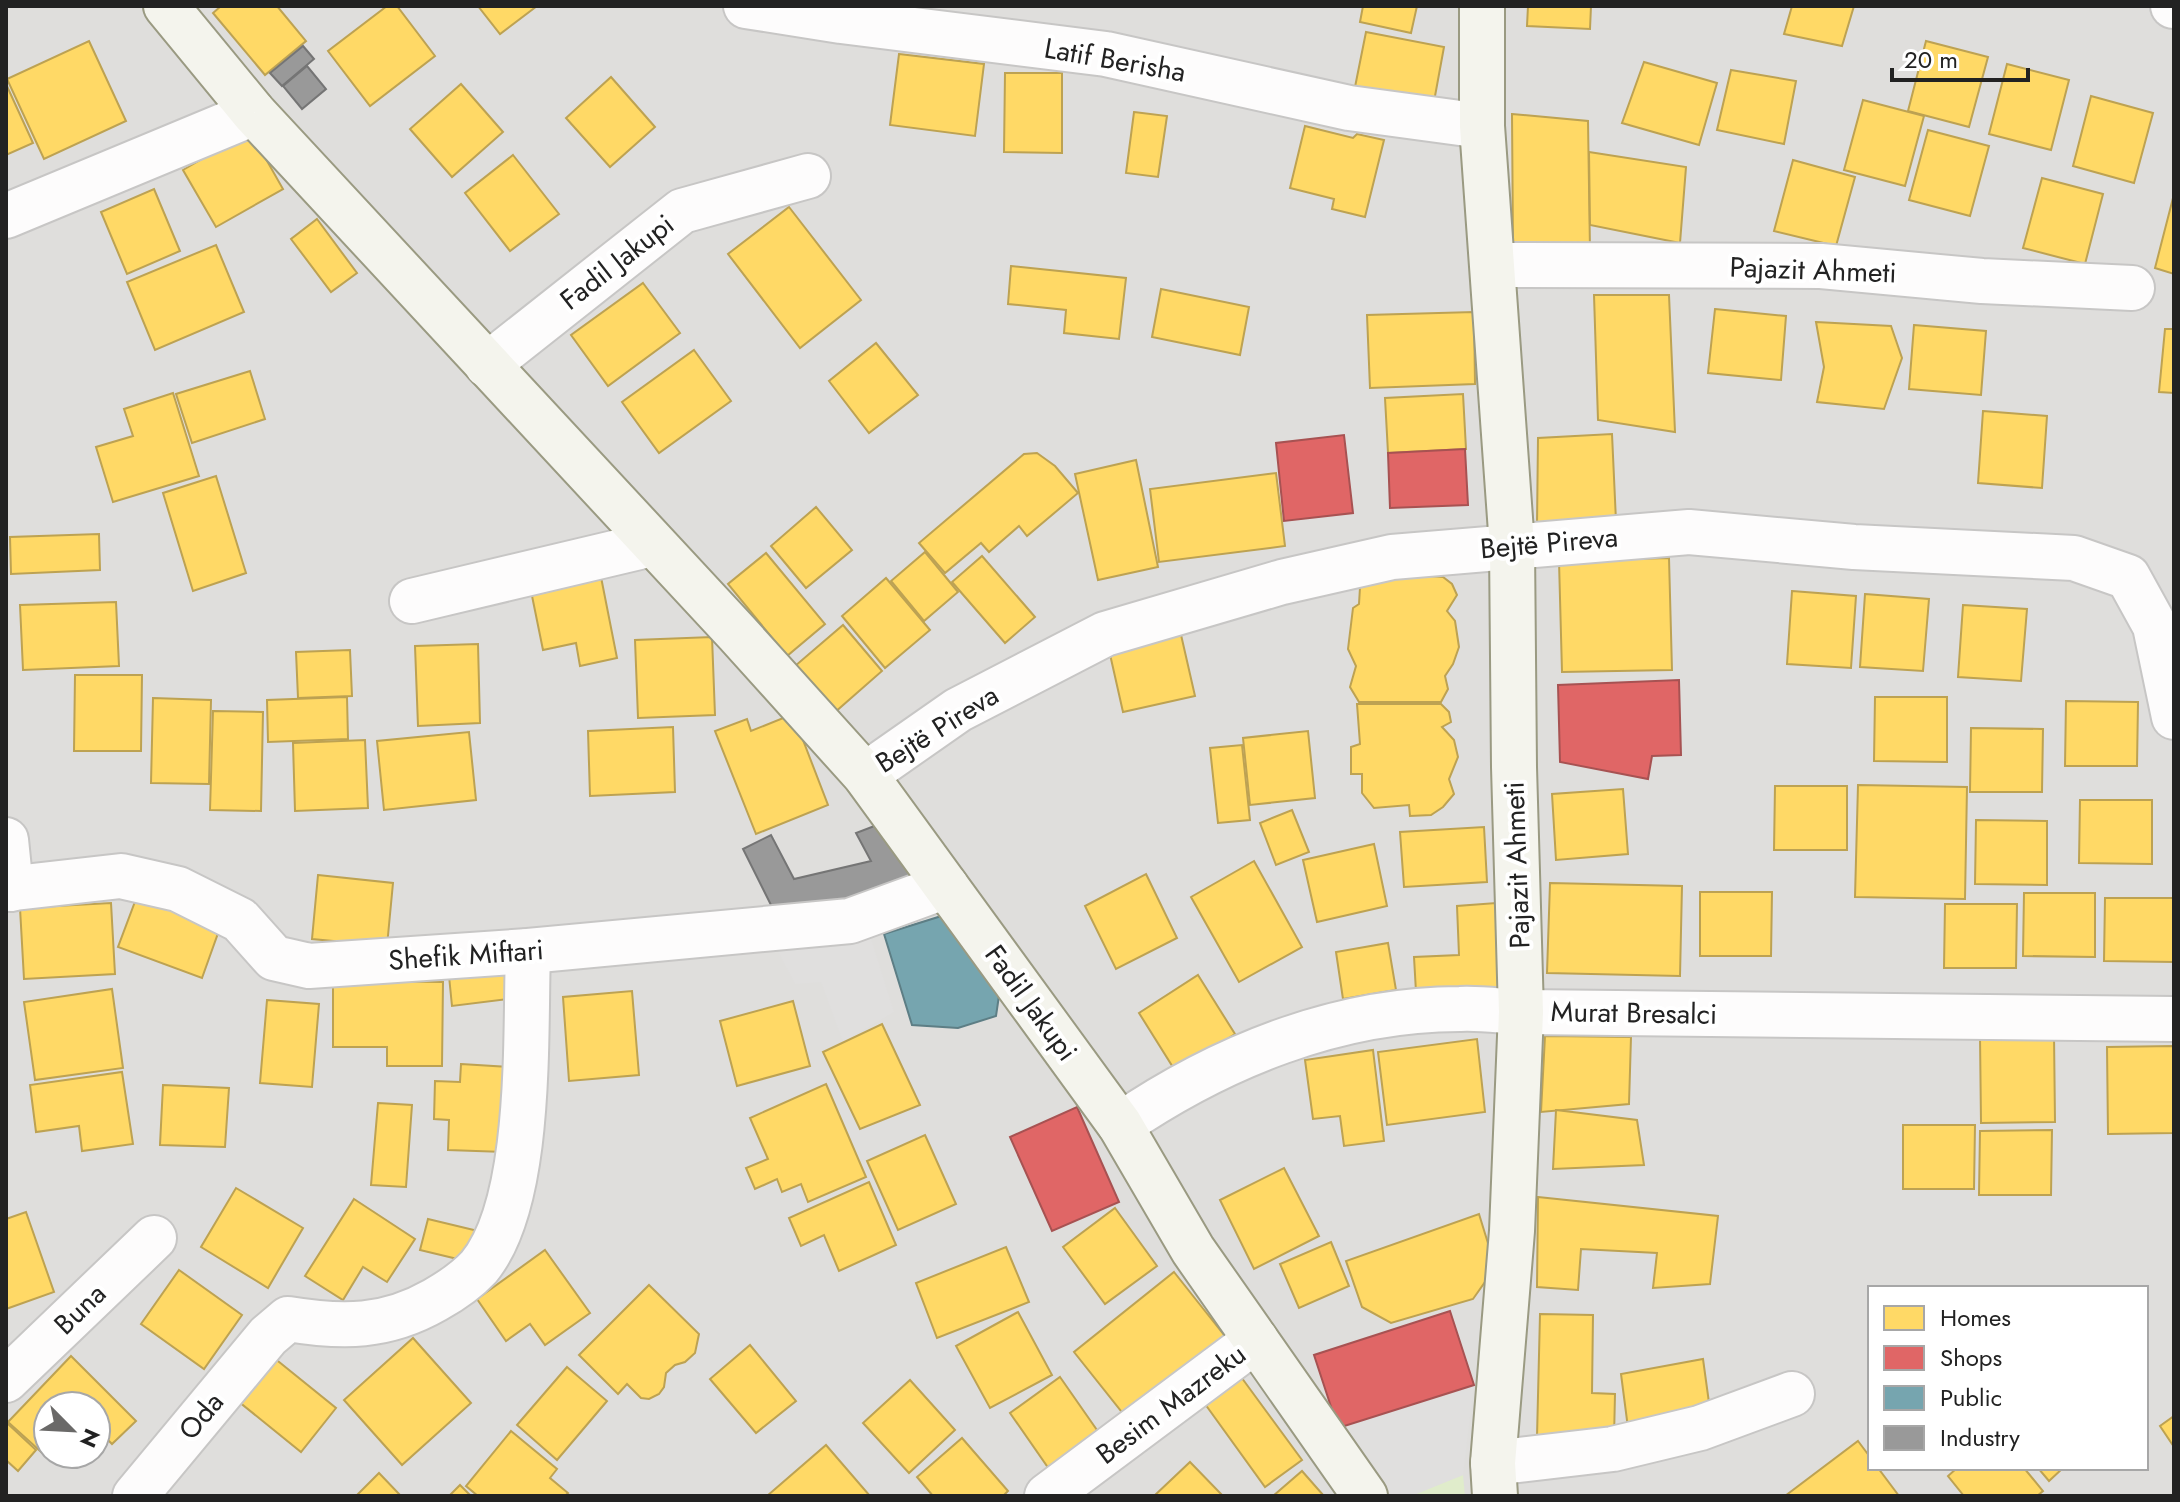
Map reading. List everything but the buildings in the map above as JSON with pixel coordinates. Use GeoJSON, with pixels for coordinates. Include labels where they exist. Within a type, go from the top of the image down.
{"type":"FeatureCollection","features":[{"type":"Feature","properties":{"kind":"street","name":"Fadil Jakupi"},"geometry":{"type":"LineString","coordinates":[[166,6],[254,113],[865,775],[1120,1125],[1193,1250],[1365,1496]]}},
{"type":"Feature","properties":{"kind":"street","name":"Latif Berisha"},"geometry":{"type":"LineString","coordinates":[[746,6],[1106,54],[1349,108],[1482,126]]}},
{"type":"Feature","properties":{"kind":"street","name":"Pajazit Ahmeti"},"geometry":{"type":"LineString","coordinates":[[1482,6],[1482,126],[1512,546],[1521,1012],[1512,1231],[1494,1480],[1700,1428],[1792,1394]]}},
{"type":"Feature","properties":{"kind":"street"},"geometry":{"type":"LineString","coordinates":[[6,216],[254,113]]}},
{"type":"Feature","properties":{"kind":"street","name":"Fadil Jakupi"},"geometry":{"type":"LineString","coordinates":[[487,365],[682,211],[808,176]]}},
{"type":"Feature","properties":{"kind":"street","name":"Pajazit Ahmeti"},"geometry":{"type":"LineString","coordinates":[[1494,265],[1821,266],[1982,281],[2132,288]]}},
{"type":"Feature","properties":{"kind":"street","name":"Bejtë Pireva"},"geometry":{"type":"LineString","coordinates":[[865,775],[958,710],[1105,634],[1282,582],[1392,557],[1689,532],[1854,547],[2074,558],[2128,577],[2155,626],[2174,717]]}},
{"type":"Feature","properties":{"kind":"street"},"geometry":{"type":"LineString","coordinates":[[412,601],[652,544]]}},
{"type":"Feature","properties":{"kind":"street"},"geometry":{"type":"LineString","coordinates":[[6,840],[9,889]]}},
{"type":"Feature","properties":{"kind":"street","name":"Shefik Miftari"},"geometry":{"type":"LineString","coordinates":[[9,889],[121,876],[178,889],[240,920],[274,958],[309,966],[528,951],[850,921],[946,886]]}},
{"type":"Feature","properties":{"kind":"street","name":"Oda"},"geometry":{"type":"LineString","coordinates":[[135,1496],[268,1336],[288,1319],[324,1325],[366,1325],[414,1312],[452,1291],[479,1266],[501,1228],[521,1142],[528,951]]}},
{"type":"Feature","properties":{"kind":"street","name":"Murat Bresalci"},"geometry":{"type":"LineString","coordinates":[[1120,1125],[1165,1094],[1272,1043],[1331,1026],[1391,1015],[1459,1008],[1521,1012],[2174,1019]]}},
{"type":"Feature","properties":{"kind":"street","name":"Buna"},"geometry":{"type":"LineString","coordinates":[[6,1380],[154,1238]]}},
{"type":"Feature","properties":{"kind":"street","name":"Besim Mazreku"},"geometry":{"type":"LineString","coordinates":[[1047,1496],[1256,1340]]}},
{"type":"Feature","properties":{"kind":"shaded area"},"geometry":{"type":"Polygon","coordinates":[[[6,6],[2174,6],[2174,1496],[6,1496],[6,6]]]}},
{"type":"Feature","properties":{"kind":"shaded area"},"geometry":{"type":"Polygon","coordinates":[[[868,929],[894,1012],[843,1042],[821,982],[795,984],[774,944],[868,929]]]}},
{"type":"Feature","properties":{"kind":"shaded area"},"geometry":{"type":"Polygon","coordinates":[[[1474,1385],[1463,1475],[1411,1496],[1385,1496],[1338,1429],[1474,1385]]]}},
{"type":"Feature","properties":{"kind":"green space"},"geometry":{"type":"Polygon","coordinates":[[[1463,1475],[1465,1496],[1411,1496],[1463,1475]]]}}]}
